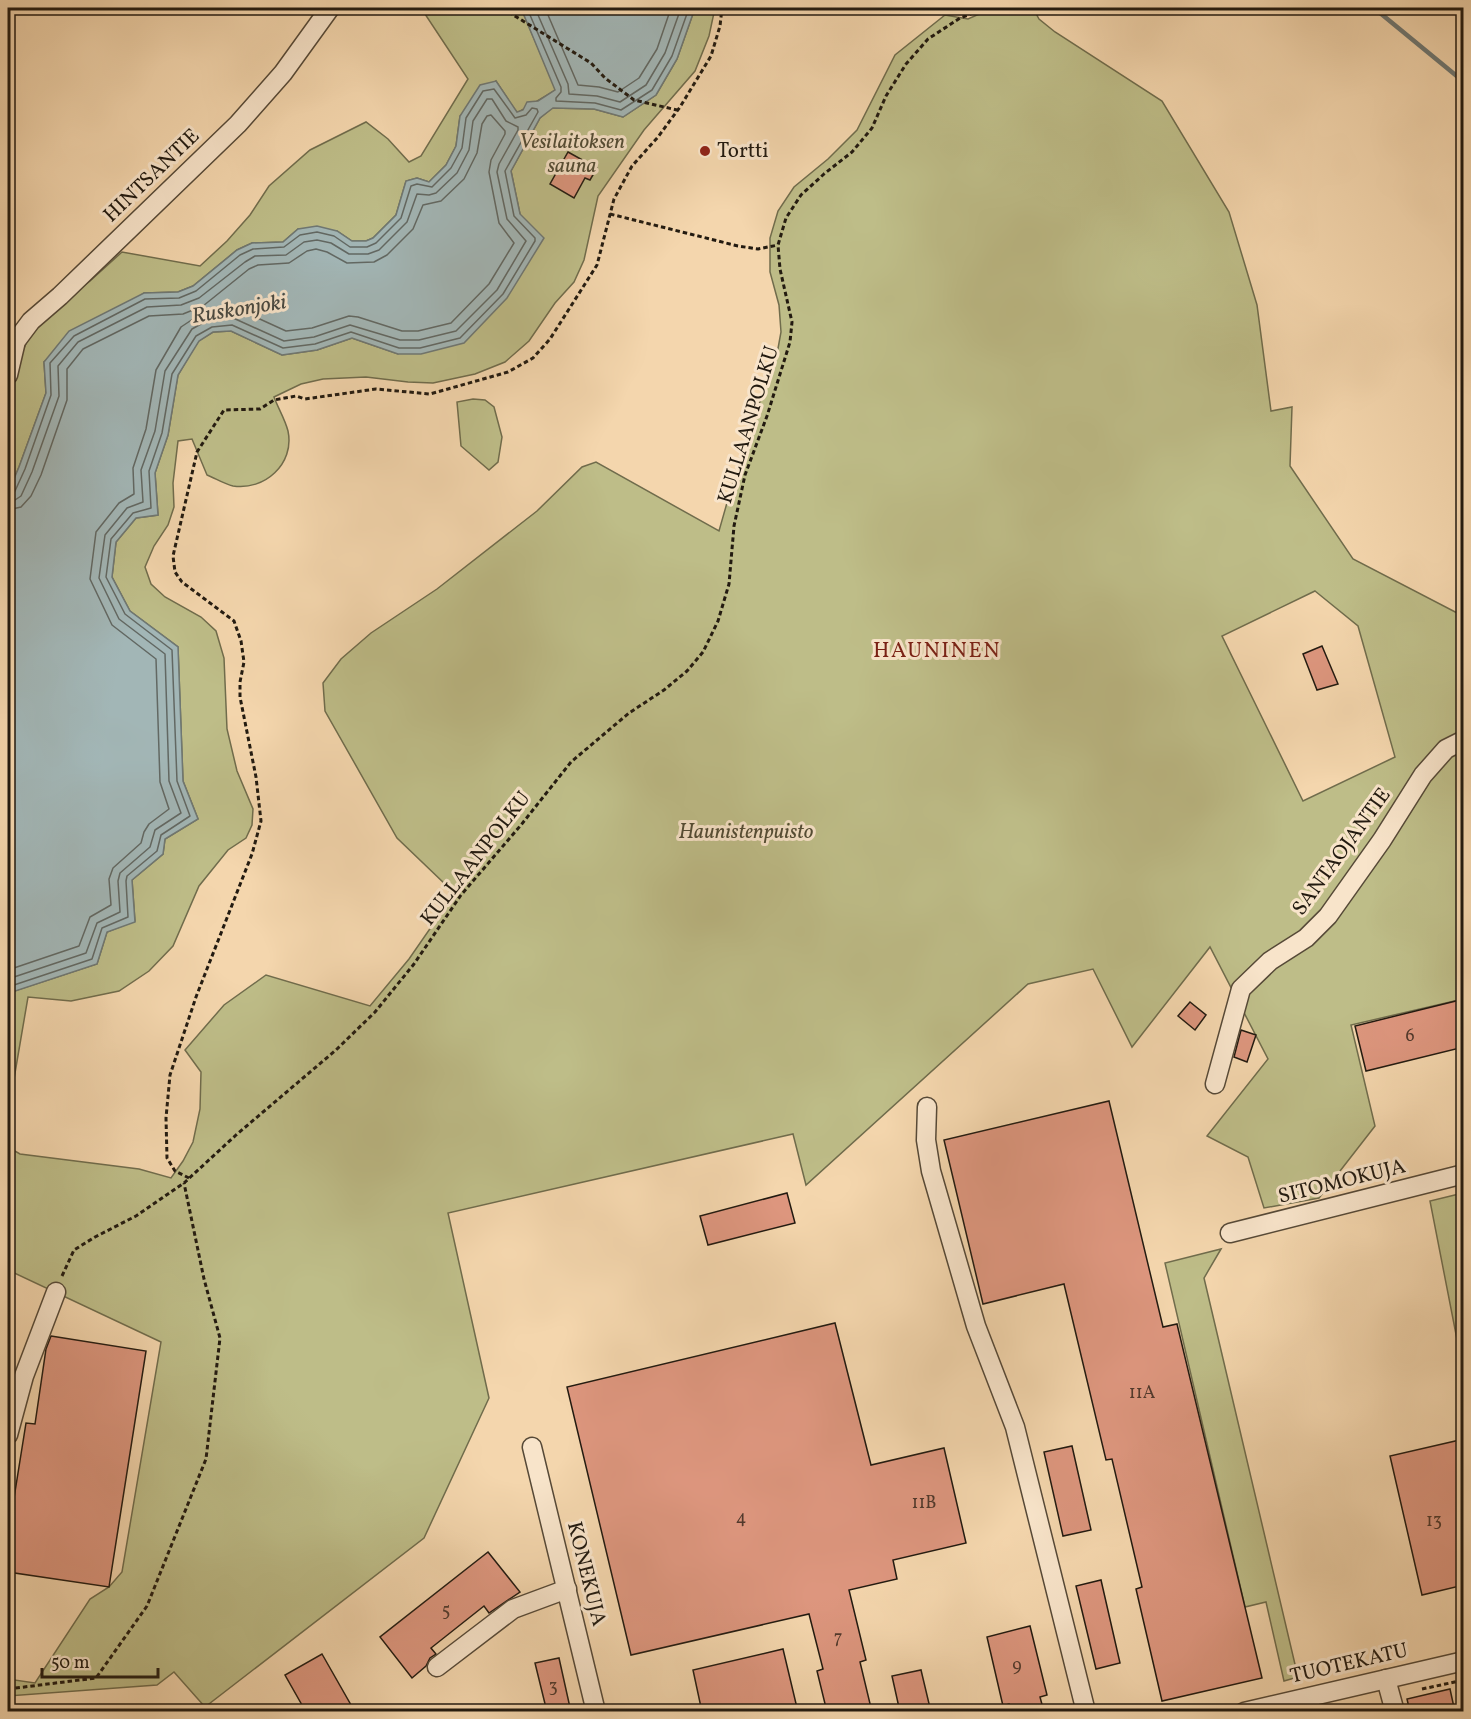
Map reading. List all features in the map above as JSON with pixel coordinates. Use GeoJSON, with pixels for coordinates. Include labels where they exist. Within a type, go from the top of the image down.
{"type":"FeatureCollection","features":[{"type":"Feature","properties":{"kind":"street","name":"HINTSANTIE"},"geometry":{"type":"LineString","coordinates":[[8,375],[16,341],[31,321],[60,296],[238,124],[283,73],[330,8]]}},
{"type":"Feature","properties":{"kind":"street","name":"SANTAOJANTIE"},"geometry":{"type":"LineString","coordinates":[[1215,1084],[1241,989],[1270,961],[1306,938],[1328,916],[1382,840],[1423,775],[1446,749],[1464,740]]}},
{"type":"Feature","properties":{"kind":"street"},"geometry":{"type":"LineString","coordinates":[[927,1107],[926,1140],[931,1171],[976,1326],[1015,1427],[1086,1712]]}},
{"type":"Feature","properties":{"kind":"street","name":"SITOMOKUJA"},"geometry":{"type":"LineString","coordinates":[[1230,1233],[1464,1174]]}},
{"type":"Feature","properties":{"kind":"street"},"geometry":{"type":"LineString","coordinates":[[8,1435],[16,1374],[56,1292]]}},
{"type":"Feature","properties":{"kind":"street","name":"KONEKUJA"},"geometry":{"type":"LineString","coordinates":[[532,1447],[596,1712]]}},
{"type":"Feature","properties":{"kind":"street"},"geometry":{"type":"LineString","coordinates":[[437,1668],[513,1609],[567,1589]]}},
{"type":"Feature","properties":{"kind":"street","name":"TUOTEKATU"},"geometry":{"type":"LineString","coordinates":[[1244,1712],[1464,1661]]}},
{"type":"Feature","properties":{"kind":"street"},"geometry":{"type":"LineString","coordinates":[[1386,1679],[1395,1712]]}},
{"type":"Feature","properties":{"kind":"path"},"geometry":{"type":"LineString","coordinates":[[502,8],[591,63],[605,78],[634,100],[677,110]]}},
{"type":"Feature","properties":{"kind":"path"},"geometry":{"type":"LineString","coordinates":[[189,1179],[175,1171],[167,1158],[166,1118],[170,1075],[196,997],[252,854],[261,821],[256,777],[240,697],[244,662],[242,641],[234,621],[182,582],[175,572],[173,556],[197,452],[224,410],[260,409],[274,400],[296,396],[304,399],[376,389],[430,394],[508,372],[533,358],[550,339],[597,265],[614,199],[632,166],[658,137],[711,56],[720,26],[722,8]]}},
{"type":"Feature","properties":{"kind":"path","name":"KULLAANPOLKU"},"geometry":{"type":"LineString","coordinates":[[56,1292],[74,1250],[136,1216],[184,1183],[236,1135],[336,1050],[375,1012],[414,964],[461,895],[571,762],[629,713],[687,672],[703,652],[718,621],[729,584],[734,526],[745,475],[767,416],[790,342],[792,322],[780,269],[778,245],[786,218],[801,195],[852,152],[872,128],[886,96],[906,64],[928,39],[960,18],[987,8]]}},
{"type":"Feature","properties":{"kind":"path"},"geometry":{"type":"LineString","coordinates":[[610,214],[738,246],[758,249],[778,245]]}},
{"type":"Feature","properties":{"kind":"path"},"geometry":{"type":"LineString","coordinates":[[8,1689],[96,1677],[147,1606],[206,1459],[220,1338],[204,1279],[184,1183]]}},
{"type":"Feature","properties":{"kind":"path"},"geometry":{"type":"LineString","coordinates":[[1462,1681],[1464,1687]]}},
{"type":"Feature","properties":{"kind":"green space"},"geometry":{"type":"Polygon","coordinates":[[[421,8],[521,8],[556,90],[517,113],[496,81],[460,116],[456,146],[446,165],[429,182],[417,178],[406,181],[396,215],[373,238],[366,241],[352,241],[337,231],[298,229],[283,242],[252,243],[237,250],[193,286],[178,292],[144,293],[44,362],[46,393],[8,493],[8,401],[16,368],[27,341],[50,311],[90,281],[122,252],[200,266],[250,215],[269,186],[310,150],[366,122],[388,139],[409,162],[421,156],[468,79],[421,8]]]}},
{"type":"Feature","properties":{"kind":"green space","name":"Vesilaitoksen sauna"},"geometry":{"type":"Polygon","coordinates":[[[695,8],[715,8],[709,36],[695,71],[644,130],[598,196],[584,260],[574,282],[555,303],[529,341],[505,362],[475,374],[433,383],[366,377],[323,379],[301,384],[274,397],[288,431],[287,454],[275,473],[256,484],[233,486],[207,475],[192,439],[178,441],[173,483],[174,507],[168,525],[154,546],[145,567],[151,584],[165,597],[201,617],[216,631],[224,658],[227,729],[237,771],[253,809],[252,825],[246,838],[228,850],[199,886],[173,946],[149,971],[119,991],[71,1001],[28,997],[8,1114],[8,993],[97,964],[107,932],[135,921],[132,880],[163,854],[165,839],[198,819],[183,781],[178,647],[130,611],[112,577],[116,542],[136,518],[158,515],[155,473],[168,435],[178,375],[198,341],[213,332],[231,331],[282,355],[317,350],[352,338],[398,354],[520,214],[511,171],[540,118],[552,108],[594,109],[623,117],[656,95],[677,59],[695,8]]]}},
{"type":"Feature","properties":{"kind":"green space","name":"Haunistenpuisto"},"geometry":{"type":"Polygon","coordinates":[[[993,8],[1033,8],[1039,19],[1055,32],[1162,101],[1229,212],[1257,305],[1271,411],[1292,407],[1290,466],[1353,559],[1463,616],[1463,999],[1351,1025],[1375,1126],[1319,1198],[1264,1208],[1248,1157],[1207,1136],[1268,1059],[1210,947],[1132,1047],[1093,969],[1028,984],[806,1185],[793,1134],[448,1213],[489,1398],[424,1538],[205,1707],[174,1672],[157,1685],[8,1696],[8,1679],[35,1683],[90,1599],[109,1587],[122,1572],[161,1342],[8,1270],[8,1147],[20,1154],[139,1169],[171,1178],[193,1142],[200,1109],[201,1072],[185,1050],[224,1005],[266,975],[370,1006],[409,959],[452,897],[447,886],[397,838],[325,711],[323,683],[341,659],[371,633],[437,589],[537,511],[582,467],[596,462],[719,531],[740,457],[777,354],[781,332],[779,305],[770,272],[770,238],[778,211],[794,187],[828,159],[857,130],[895,55],[945,15],[968,19],[993,8]],[[1315,591],[1222,636],[1303,801],[1395,757],[1358,626],[1315,591]]]}},
{"type":"Feature","properties":{"kind":"green space"},"geometry":{"type":"Polygon","coordinates":[[[473,399],[485,400],[494,407],[502,437],[498,462],[489,470],[461,446],[457,402],[473,399]]]}},
{"type":"Feature","properties":{"kind":"green space"},"geometry":{"type":"Polygon","coordinates":[[[1463,1193],[1464,1359],[1461,1360],[1430,1201],[1463,1193]]]}},
{"type":"Feature","properties":{"kind":"green space"},"geometry":{"type":"Polygon","coordinates":[[[1221,1249],[1204,1278],[1298,1677],[1284,1681],[1266,1602],[1245,1607],[1165,1263],[1221,1249]]]}},
{"type":"Feature","properties":{"kind":"water","name":"Ruskonjoki"},"geometry":{"type":"Polygon","coordinates":[[[521,8],[695,8],[677,59],[656,95],[623,117],[594,109],[553,108],[540,118],[511,171],[520,214],[544,238],[507,298],[464,343],[421,354],[398,354],[352,338],[317,350],[282,355],[231,331],[213,332],[199,341],[178,375],[168,435],[155,473],[158,515],[136,518],[116,542],[112,577],[130,611],[178,647],[183,781],[198,819],[165,839],[163,854],[132,880],[135,922],[107,932],[97,964],[9,993],[8,997],[8,493],[46,393],[44,362],[69,331],[144,293],[178,292],[193,286],[237,250],[252,243],[283,242],[298,229],[317,226],[337,231],[352,241],[366,241],[373,238],[396,215],[406,181],[417,178],[429,182],[446,165],[456,146],[460,116],[480,85],[496,81],[517,112],[523,110],[527,102],[538,101],[555,90],[521,8]]]}},
{"type":"Feature","properties":{"kind":"building"},"geometry":{"type":"Polygon","coordinates":[[[568,152],[597,168],[590,180],[585,178],[574,198],[550,184],[568,152]]]}},
{"type":"Feature","properties":{"kind":"building"},"geometry":{"type":"Polygon","coordinates":[[[1322,646],[1338,684],[1317,690],[1303,654],[1322,646]]]}},
{"type":"Feature","properties":{"kind":"building"},"geometry":{"type":"Polygon","coordinates":[[[1464,999],[1464,1047],[1366,1071],[1355,1026],[1464,999]]]}},
{"type":"Feature","properties":{"kind":"building"},"geometry":{"type":"Polygon","coordinates":[[[1190,1002],[1206,1015],[1195,1030],[1178,1016],[1190,1002]]]}},
{"type":"Feature","properties":{"kind":"building"},"geometry":{"type":"Polygon","coordinates":[[[1241,1030],[1256,1035],[1247,1062],[1234,1057],[1241,1030]]]}},
{"type":"Feature","properties":{"kind":"building"},"geometry":{"type":"Polygon","coordinates":[[[1109,1101],[1163,1327],[1177,1324],[1262,1678],[1162,1701],[1136,1589],[1142,1587],[1112,1459],[1106,1460],[1064,1284],[983,1304],[944,1140],[1109,1101]]]}},
{"type":"Feature","properties":{"kind":"building"},"geometry":{"type":"Polygon","coordinates":[[[787,1193],[795,1223],[708,1245],[700,1216],[787,1193]]]}},
{"type":"Feature","properties":{"kind":"building"},"geometry":{"type":"Polygon","coordinates":[[[835,1323],[871,1465],[944,1448],[966,1543],[893,1560],[897,1579],[849,1590],[866,1660],[860,1662],[872,1712],[827,1712],[817,1671],[823,1669],[809,1614],[631,1655],[567,1387],[835,1323]]]}},
{"type":"Feature","properties":{"kind":"building"},"geometry":{"type":"Polygon","coordinates":[[[51,1336],[146,1351],[109,1587],[8,1572],[8,1498],[14,1498],[26,1423],[35,1424],[46,1349],[51,1336]]]}},
{"type":"Feature","properties":{"kind":"building"},"geometry":{"type":"Polygon","coordinates":[[[1464,1439],[1464,1585],[1422,1595],[1390,1456],[1464,1439]]]}},
{"type":"Feature","properties":{"kind":"building"},"geometry":{"type":"Polygon","coordinates":[[[1072,1446],[1091,1530],[1063,1536],[1044,1452],[1072,1446]]]}},
{"type":"Feature","properties":{"kind":"building"},"geometry":{"type":"Polygon","coordinates":[[[488,1552],[520,1592],[489,1613],[484,1606],[431,1648],[436,1654],[412,1678],[380,1637],[488,1552]]]}},
{"type":"Feature","properties":{"kind":"building"},"geometry":{"type":"Polygon","coordinates":[[[1101,1580],[1120,1663],[1096,1669],[1076,1586],[1101,1580]]]}},
{"type":"Feature","properties":{"kind":"building"},"geometry":{"type":"Polygon","coordinates":[[[1030,1626],[1047,1695],[1040,1697],[1044,1712],[1011,1712],[1009,1704],[1003,1706],[987,1637],[1030,1626]]]}},
{"type":"Feature","properties":{"kind":"building"},"geometry":{"type":"Polygon","coordinates":[[[783,1649],[798,1712],[702,1712],[693,1670],[783,1649]]]}},
{"type":"Feature","properties":{"kind":"building"},"geometry":{"type":"Polygon","coordinates":[[[322,1654],[355,1712],[306,1712],[285,1675],[322,1654]]]}},
{"type":"Feature","properties":{"kind":"building"},"geometry":{"type":"Polygon","coordinates":[[[559,1658],[571,1712],[547,1712],[535,1663],[559,1658]]]}},
{"type":"Feature","properties":{"kind":"building"},"geometry":{"type":"Polygon","coordinates":[[[921,1670],[931,1712],[900,1712],[892,1676],[921,1670]]]}},
{"type":"Feature","properties":{"kind":"building"},"geometry":{"type":"Polygon","coordinates":[[[1450,1689],[1455,1712],[1410,1712],[1407,1699],[1450,1689]]]}},
{"type":"Feature","properties":{"kind":"waterway"},"geometry":{"type":"LineString","coordinates":[[1374,8],[1464,82]]}},
{"type":"Feature","properties":{"kind":"place","name":"Tortti"},"geometry":{"type":"Point","coordinates":[705,151]}},
{"type":"Feature","properties":{"kind":"district","name":"HAUNINEN"},"geometry":{"type":"Point","coordinates":[937,651]}}]}
